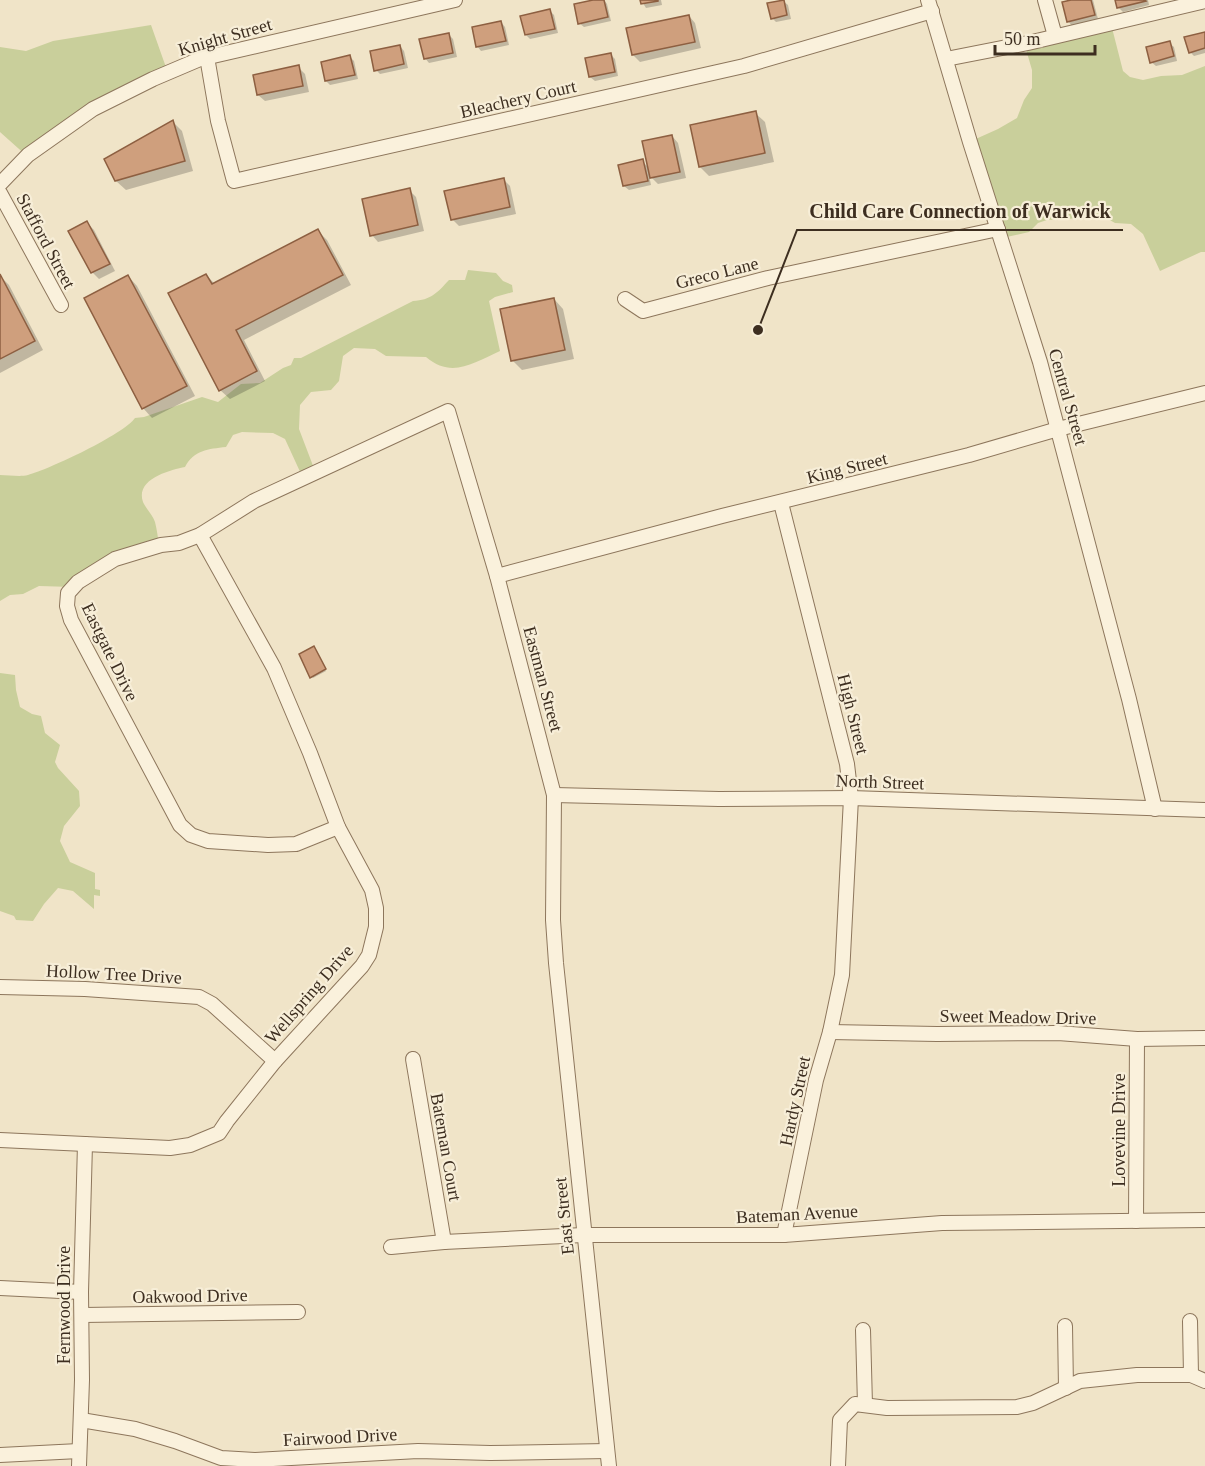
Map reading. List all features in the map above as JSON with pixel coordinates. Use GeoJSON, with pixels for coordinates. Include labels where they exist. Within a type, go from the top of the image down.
{"type":"FeatureCollection","features":[{"type":"Feature","properties":{"kind":"street","name":"Knight Street"},"geometry":{"type":"LineString","coordinates":[[0,184],[28,155],[93,109],[153,79],[207,57],[455,0]]}},
{"type":"Feature","properties":{"kind":"street"},"geometry":{"type":"LineString","coordinates":[[1044,0],[1055,36]]}},
{"type":"Feature","properties":{"kind":"street"},"geometry":{"type":"LineString","coordinates":[[946,59],[1205,1]]}},
{"type":"Feature","properties":{"kind":"street","name":"Bleachery Court"},"geometry":{"type":"LineString","coordinates":[[207,57],[218,121],[234,181],[744,66],[930,6]]}},
{"type":"Feature","properties":{"kind":"street","name":"Central Street"},"geometry":{"type":"LineString","coordinates":[[930,6],[970,142],[1040,362],[1129,699],[1155,808]]}},
{"type":"Feature","properties":{"kind":"street","name":"Stafford Street"},"geometry":{"type":"LineString","coordinates":[[0,193],[61,305]]}},
{"type":"Feature","properties":{"kind":"street","name":"Greco Lane"},"geometry":{"type":"LineString","coordinates":[[625,299],[643,311],[768,278],[998,229]]}},
{"type":"Feature","properties":{"kind":"street","name":"King Street"},"geometry":{"type":"LineString","coordinates":[[498,576],[969,455],[1058,429],[1205,393]]}},
{"type":"Feature","properties":{"kind":"street","name":"Eastgate Drive"},"geometry":{"type":"LineString","coordinates":[[338,827],[296,844],[268,845],[208,841],[191,835],[180,825],[71,620],[67,606],[68,593],[78,582],[115,559],[161,545],[179,543],[200,535],[254,501],[448,411]]}},
{"type":"Feature","properties":{"kind":"street","name":"Eastman Street"},"geometry":{"type":"LineString","coordinates":[[448,411],[498,576],[554,795],[553,920],[556,963]]}},
{"type":"Feature","properties":{"kind":"street","name":"High Street"},"geometry":{"type":"LineString","coordinates":[[781,502],[847,764],[851,798],[842,975]]}},
{"type":"Feature","properties":{"kind":"street","name":"Wellspring Drive"},"geometry":{"type":"LineString","coordinates":[[0,1140],[170,1148],[189,1145],[219,1133],[275,1061],[362,966],[373,942],[376,908],[372,890],[338,827],[274,668],[200,535]]}},
{"type":"Feature","properties":{"kind":"street","name":"North Street"},"geometry":{"type":"LineString","coordinates":[[554,795],[719,799],[851,798],[1205,810]]}},
{"type":"Feature","properties":{"kind":"street","name":"East Street"},"geometry":{"type":"LineString","coordinates":[[556,963],[609,1466]]}},
{"type":"Feature","properties":{"kind":"street","name":"Hardy Street"},"geometry":{"type":"LineString","coordinates":[[784,1235],[816,1080],[830,1032],[842,975]]}},
{"type":"Feature","properties":{"kind":"street","name":"Hollow Tree Drive"},"geometry":{"type":"LineString","coordinates":[[0,987],[85,989],[198,997],[212,1004],[275,1061]]}},
{"type":"Feature","properties":{"kind":"street","name":"Sweet Meadow Drive"},"geometry":{"type":"LineString","coordinates":[[830,1032],[1059,1033],[1137,1039],[1205,1038]]}},
{"type":"Feature","properties":{"kind":"street","name":"Lovevine Drive"},"geometry":{"type":"LineString","coordinates":[[1136,1221],[1137,1039]]}},
{"type":"Feature","properties":{"kind":"street","name":"Bateman Court"},"geometry":{"type":"LineString","coordinates":[[413,1059],[444,1242]]}},
{"type":"Feature","properties":{"kind":"street","name":"Fernwood Drive"},"geometry":{"type":"LineString","coordinates":[[79,1466],[85,1144]]}},
{"type":"Feature","properties":{"kind":"street","name":"Bateman Avenue"},"geometry":{"type":"LineString","coordinates":[[391,1247],[583,1235],[784,1235],[942,1223],[1205,1220]]}},
{"type":"Feature","properties":{"kind":"street"},"geometry":{"type":"LineString","coordinates":[[0,1288],[81,1292]]}},
{"type":"Feature","properties":{"kind":"street","name":"Oakwood Drive"},"geometry":{"type":"LineString","coordinates":[[82,1315],[298,1312]]}},
{"type":"Feature","properties":{"kind":"street"},"geometry":{"type":"LineString","coordinates":[[1190,1321],[1191,1375]]}},
{"type":"Feature","properties":{"kind":"street"},"geometry":{"type":"LineString","coordinates":[[1065,1326],[1066,1388]]}},
{"type":"Feature","properties":{"kind":"street"},"geometry":{"type":"LineString","coordinates":[[863,1330],[866,1405]]}},
{"type":"Feature","properties":{"kind":"street"},"geometry":{"type":"LineString","coordinates":[[838,1466],[840,1420],[855,1404],[886,1408],[1017,1407],[1033,1403],[1080,1381],[1137,1375],[1191,1375],[1205,1381]]}},
{"type":"Feature","properties":{"kind":"street","name":"Fairwood Drive"},"geometry":{"type":"LineString","coordinates":[[81,1420],[135,1429],[221,1458],[255,1460],[418,1451],[490,1453],[607,1451]]}},
{"type":"Feature","properties":{"kind":"street"},"geometry":{"type":"LineString","coordinates":[[0,1455],[79,1451]]}},
{"type":"Feature","properties":{"kind":"green space"},"geometry":{"type":"Polygon","coordinates":[[[1111,24],[1123,71],[1130,77],[1143,80],[1182,75],[1205,66],[1205,252],[1160,271],[1143,234],[1131,224],[1115,223],[1093,213],[1081,218],[1047,220],[1038,223],[1029,232],[1002,238],[969,142],[1017,118],[1032,88],[1032,70],[1025,46],[1111,24]]]}},
{"type":"Feature","properties":{"kind":"green space"},"geometry":{"type":"Polygon","coordinates":[[[151,25],[168,73],[98,107],[28,157],[0,132],[0,47],[26,51],[53,41],[151,25]]]}},
{"type":"Feature","properties":{"kind":"green space"},"geometry":{"type":"Polygon","coordinates":[[[468,270],[496,273],[503,281],[512,285],[513,292],[489,301],[500,351],[472,364],[454,368],[436,364],[426,357],[386,356],[375,349],[354,348],[343,356],[339,381],[331,390],[311,392],[300,405],[299,429],[315,471],[302,476],[285,439],[273,433],[242,432],[233,435],[226,447],[197,454],[185,467],[163,473],[144,487],[143,502],[155,522],[159,546],[73,587],[39,586],[23,594],[10,595],[0,601],[0,475],[25,476],[52,466],[117,433],[135,418],[202,397],[218,402],[241,384],[260,383],[291,365],[294,358],[301,358],[413,301],[429,297],[449,280],[465,280],[468,270]]]}},
{"type":"Feature","properties":{"kind":"green space"},"geometry":{"type":"Polygon","coordinates":[[[0,673],[15,675],[20,707],[41,716],[45,733],[60,745],[55,762],[58,768],[79,791],[80,806],[64,826],[60,841],[70,862],[95,873],[95,889],[100,890],[100,896],[94,895],[94,909],[73,891],[58,888],[33,921],[16,920],[14,916],[0,911],[0,673]]]}},
{"type":"Feature","properties":{"kind":"building"},"geometry":{"type":"Polygon","coordinates":[[[604,0],[608,17],[578,24],[574,4],[604,0]]]}},
{"type":"Feature","properties":{"kind":"building"},"geometry":{"type":"Polygon","coordinates":[[[640,0],[658,0],[658,1],[641,4],[640,0]]]}},
{"type":"Feature","properties":{"kind":"building"},"geometry":{"type":"Polygon","coordinates":[[[784,0],[787,15],[771,19],[767,3],[784,0]]]}},
{"type":"Feature","properties":{"kind":"building"},"geometry":{"type":"Polygon","coordinates":[[[1091,0],[1095,15],[1067,22],[1062,2],[1091,0]]]}},
{"type":"Feature","properties":{"kind":"building"},"geometry":{"type":"Polygon","coordinates":[[[1115,0],[1145,0],[1146,1],[1117,8],[1115,0]]]}},
{"type":"Feature","properties":{"kind":"building"},"geometry":{"type":"Polygon","coordinates":[[[550,9],[555,29],[525,35],[520,16],[550,9]]]}},
{"type":"Feature","properties":{"kind":"building"},"geometry":{"type":"Polygon","coordinates":[[[689,15],[695,42],[632,55],[626,28],[689,15]]]}},
{"type":"Feature","properties":{"kind":"building"},"geometry":{"type":"Polygon","coordinates":[[[501,21],[506,41],[476,47],[472,27],[501,21]]]}},
{"type":"Feature","properties":{"kind":"building"},"geometry":{"type":"Polygon","coordinates":[[[1205,32],[1205,48],[1189,53],[1184,37],[1205,32]]]}},
{"type":"Feature","properties":{"kind":"building"},"geometry":{"type":"Polygon","coordinates":[[[449,33],[453,53],[424,59],[419,39],[449,33]]]}},
{"type":"Feature","properties":{"kind":"building"},"geometry":{"type":"Polygon","coordinates":[[[1170,41],[1174,56],[1150,63],[1146,47],[1170,41]]]}},
{"type":"Feature","properties":{"kind":"building"},"geometry":{"type":"Polygon","coordinates":[[[400,45],[404,64],[374,71],[370,51],[400,45]]]}},
{"type":"Feature","properties":{"kind":"building"},"geometry":{"type":"Polygon","coordinates":[[[611,53],[615,72],[589,77],[585,58],[611,53]]]}},
{"type":"Feature","properties":{"kind":"building"},"geometry":{"type":"Polygon","coordinates":[[[350,55],[355,75],[325,81],[321,62],[350,55]]]}},
{"type":"Feature","properties":{"kind":"building"},"geometry":{"type":"Polygon","coordinates":[[[299,65],[303,86],[257,95],[253,75],[299,65]]]}},
{"type":"Feature","properties":{"kind":"building"},"geometry":{"type":"Polygon","coordinates":[[[756,111],[765,153],[699,167],[690,125],[756,111]]]}},
{"type":"Feature","properties":{"kind":"building"},"geometry":{"type":"Polygon","coordinates":[[[173,120],[185,161],[115,181],[104,159],[173,120]]]}},
{"type":"Feature","properties":{"kind":"building"},"geometry":{"type":"Polygon","coordinates":[[[672,135],[680,172],[650,178],[642,141],[672,135]]]}},
{"type":"Feature","properties":{"kind":"building"},"geometry":{"type":"Polygon","coordinates":[[[643,159],[648,181],[623,186],[618,165],[643,159]]]}},
{"type":"Feature","properties":{"kind":"building"},"geometry":{"type":"Polygon","coordinates":[[[504,178],[510,207],[451,220],[444,191],[504,178]]]}},
{"type":"Feature","properties":{"kind":"building"},"geometry":{"type":"Polygon","coordinates":[[[410,188],[418,225],[370,236],[362,199],[410,188]]]}},
{"type":"Feature","properties":{"kind":"building"},"geometry":{"type":"Polygon","coordinates":[[[87,221],[110,264],[91,273],[68,231],[87,221]]]}},
{"type":"Feature","properties":{"kind":"building"},"geometry":{"type":"Polygon","coordinates":[[[318,229],[343,275],[236,330],[257,371],[219,391],[168,293],[206,274],[212,284],[318,229]]]}},
{"type":"Feature","properties":{"kind":"building"},"geometry":{"type":"Polygon","coordinates":[[[0,274],[35,341],[0,359],[0,274]]]}},
{"type":"Feature","properties":{"kind":"building"},"geometry":{"type":"Polygon","coordinates":[[[128,275],[187,386],[142,409],[84,298],[128,275]]]}},
{"type":"Feature","properties":{"kind":"building"},"geometry":{"type":"Polygon","coordinates":[[[554,298],[565,350],[511,361],[500,309],[554,298]]]}},
{"type":"Feature","properties":{"kind":"building"},"geometry":{"type":"Polygon","coordinates":[[[314,646],[326,669],[310,678],[299,654],[314,646]]]}},
{"type":"Feature","properties":{"kind":"place","name":"Child Care Connection of Warwick"},"geometry":{"type":"Point","coordinates":[758,330]}}]}
